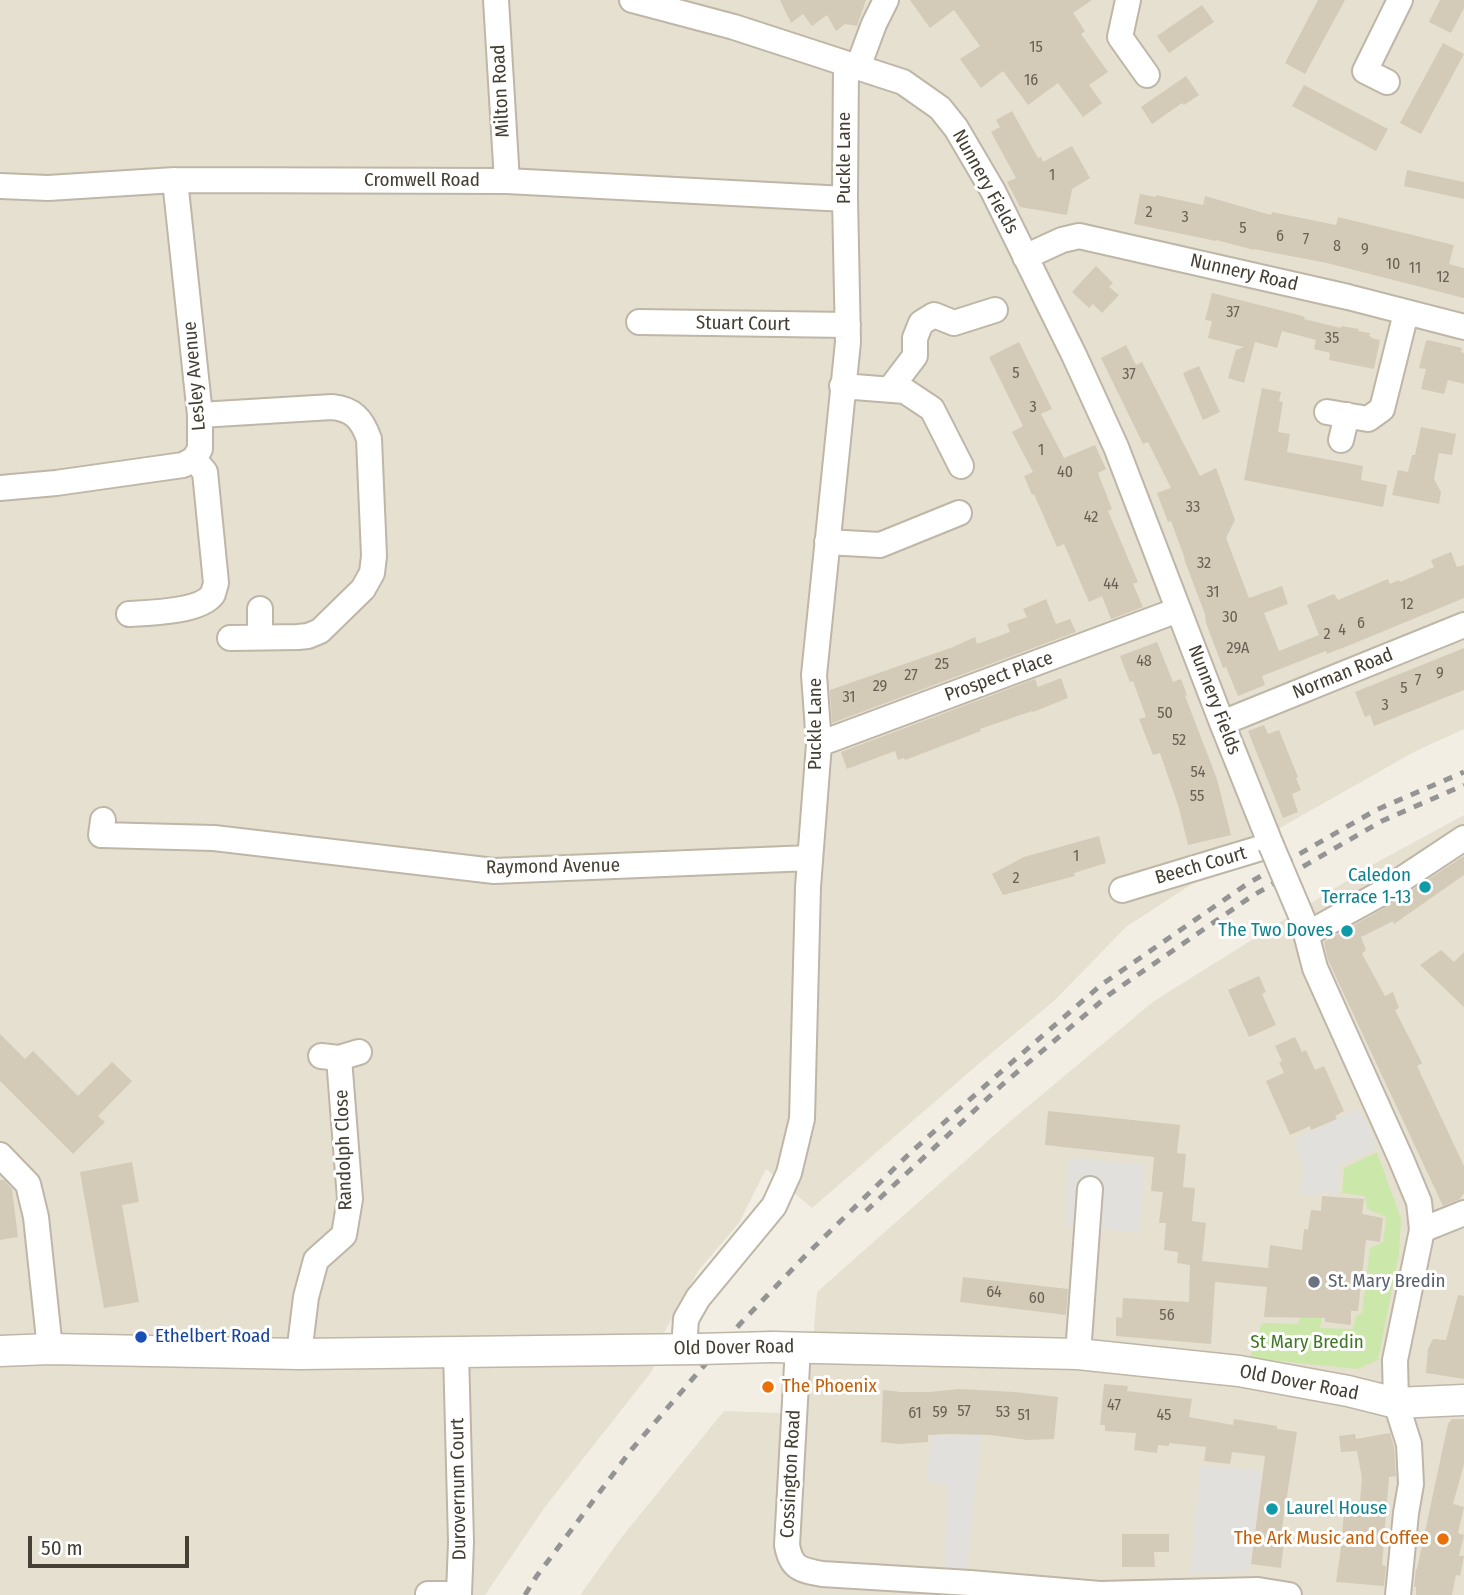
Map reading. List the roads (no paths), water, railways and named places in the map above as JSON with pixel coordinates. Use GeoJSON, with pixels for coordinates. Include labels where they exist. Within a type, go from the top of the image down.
{"type":"FeatureCollection","features":[{"type":"Feature","properties":{"kind":"street","name":"Milton Road"},"geometry":{"type":"LineString","coordinates":[[496,0],[507,181]]}},
{"type":"Feature","properties":{"kind":"street","name":"Nunnery Fields"},"geometry":{"type":"LineString","coordinates":[[632,0],[734,27],[903,82],[940,108],[956,128],[993,191],[1074,355],[1116,447],[1222,723],[1304,926],[1315,968],[1419,1202],[1422,1230],[1395,1360],[1396,1403],[1409,1444],[1411,1484],[1398,1595]]}},
{"type":"Feature","properties":{"kind":"street","name":"Puckle Lane"},"geometry":{"type":"LineString","coordinates":[[691,1349],[686,1319],[698,1298],[774,1206],[789,1173],[802,1119],[810,858],[819,744],[814,675],[848,342],[845,199],[852,65],[886,0]]}},
{"type":"Feature","properties":{"kind":"street"},"geometry":{"type":"LineString","coordinates":[[1128,0],[1120,37],[1147,75]]}},
{"type":"Feature","properties":{"kind":"street"},"geometry":{"type":"LineString","coordinates":[[1387,82],[1364,71],[1400,0]]}},
{"type":"Feature","properties":{"kind":"street","name":"Cromwell Road"},"geometry":{"type":"LineString","coordinates":[[0,186],[48,188],[175,180],[507,181],[845,199]]}},
{"type":"Feature","properties":{"kind":"street","name":"Lesley Avenue"},"geometry":{"type":"LineString","coordinates":[[0,488],[183,465],[194,459],[200,449],[200,415],[175,180]]}},
{"type":"Feature","properties":{"kind":"street","name":"Nunnery Road"},"geometry":{"type":"LineString","coordinates":[[1025,257],[1062,240],[1079,236],[1335,294],[1464,327]]}},
{"type":"Feature","properties":{"kind":"street"},"geometry":{"type":"LineString","coordinates":[[890,388],[915,356],[915,338],[921,323],[934,314],[954,323],[995,310]]}},
{"type":"Feature","properties":{"kind":"street"},"geometry":{"type":"LineString","coordinates":[[1341,440],[1337,414],[1368,419],[1382,409],[1406,313]]}},
{"type":"Feature","properties":{"kind":"street","name":"Stuart Court"},"geometry":{"type":"LineString","coordinates":[[639,322],[848,326]]}},
{"type":"Feature","properties":{"kind":"street"},"geometry":{"type":"LineString","coordinates":[[842,386],[905,391],[932,409],[961,466]]}},
{"type":"Feature","properties":{"kind":"street"},"geometry":{"type":"LineString","coordinates":[[200,415],[344,408],[365,426],[369,439],[374,556],[372,573],[363,589],[320,631],[308,636],[230,638]]}},
{"type":"Feature","properties":{"kind":"street"},"geometry":{"type":"LineString","coordinates":[[129,614],[174,612],[205,602],[213,594],[216,583],[205,472],[194,459]]}},
{"type":"Feature","properties":{"kind":"street"},"geometry":{"type":"LineString","coordinates":[[827,542],[880,545],[959,513]]}},
{"type":"Feature","properties":{"kind":"street"},"geometry":{"type":"LineString","coordinates":[[260,609],[260,637]]}},
{"type":"Feature","properties":{"kind":"street","name":"Prospect Place"},"geometry":{"type":"LineString","coordinates":[[819,744],[1178,610]]}},
{"type":"Feature","properties":{"kind":"street","name":"Norman Road"},"geometry":{"type":"LineString","coordinates":[[1222,723],[1464,625]]}},
{"type":"Feature","properties":{"kind":"street","name":"Raymond Avenue"},"geometry":{"type":"LineString","coordinates":[[103,820],[101,835],[215,831],[494,871],[810,858]]}},
{"type":"Feature","properties":{"kind":"street"},"geometry":{"type":"LineString","coordinates":[[1304,926],[1378,895],[1464,838]]}},
{"type":"Feature","properties":{"kind":"street","name":"Beech Court"},"geometry":{"type":"LineString","coordinates":[[1131,894],[1271,845]]}},
{"type":"Feature","properties":{"kind":"street","name":"Randolph Close"},"geometry":{"type":"LineString","coordinates":[[299,1354],[306,1297],[317,1260],[344,1235],[349,1199],[340,1055]]}},
{"type":"Feature","properties":{"kind":"street"},"geometry":{"type":"LineString","coordinates":[[0,1155],[28,1184],[36,1217],[50,1349]]}},
{"type":"Feature","properties":{"kind":"street"},"geometry":{"type":"LineString","coordinates":[[1078,1354],[1090,1189]]}},
{"type":"Feature","properties":{"kind":"street"},"geometry":{"type":"LineString","coordinates":[[1422,1230],[1464,1213]]}},
{"type":"Feature","properties":{"kind":"street","name":"Old Dover Road"},"geometry":{"type":"LineString","coordinates":[[0,1351],[50,1349],[299,1354],[785,1347],[1078,1354],[1239,1371],[1348,1391],[1396,1403],[1464,1400]]}},
{"type":"Feature","properties":{"kind":"street","name":"Cossington Road"},"geometry":{"type":"LineString","coordinates":[[785,1347],[787,1545],[789,1558],[804,1570],[822,1574],[1100,1594],[1258,1591],[1289,1595]]}},
{"type":"Feature","properties":{"kind":"street","name":"Durovernum Court"},"geometry":{"type":"LineString","coordinates":[[428,1594],[459,1594],[461,1542],[456,1352]]}},
{"type":"Feature","properties":{"kind":"railway"},"geometry":{"type":"LineString","coordinates":[[525,1595],[632,1449],[740,1324],[908,1155],[995,1077],[1101,985],[1247,884],[1376,810],[1464,772]]}},
{"type":"Feature","properties":{"kind":"railway"},"geometry":{"type":"LineString","coordinates":[[866,1211],[1003,1084],[1110,994],[1252,896],[1382,821],[1464,785]]}},
{"type":"Feature","properties":{"kind":"place","name":"Caledon Terrace 1-13"},"geometry":{"type":"Point","coordinates":[1425,887]}},
{"type":"Feature","properties":{"kind":"place","name":"The Two Doves"},"geometry":{"type":"Point","coordinates":[1347,931]}},
{"type":"Feature","properties":{"kind":"place","name":"St. Mary Bredin"},"geometry":{"type":"Point","coordinates":[1314,1282]}},
{"type":"Feature","properties":{"kind":"place","name":"Ethelbert Road"},"geometry":{"type":"Point","coordinates":[141,1337]}},
{"type":"Feature","properties":{"kind":"place","name":"The Phoenix"},"geometry":{"type":"Point","coordinates":[768,1387]}},
{"type":"Feature","properties":{"kind":"place","name":"Laurel House"},"geometry":{"type":"Point","coordinates":[1272,1509]}},
{"type":"Feature","properties":{"kind":"place","name":"The Ark Music and Coffee"},"geometry":{"type":"Point","coordinates":[1443,1539]}},
{"type":"Feature","properties":{"kind":"park label","name":"St Mary Bredin"},"geometry":{"type":"Point","coordinates":[1307,1343]}}]}
